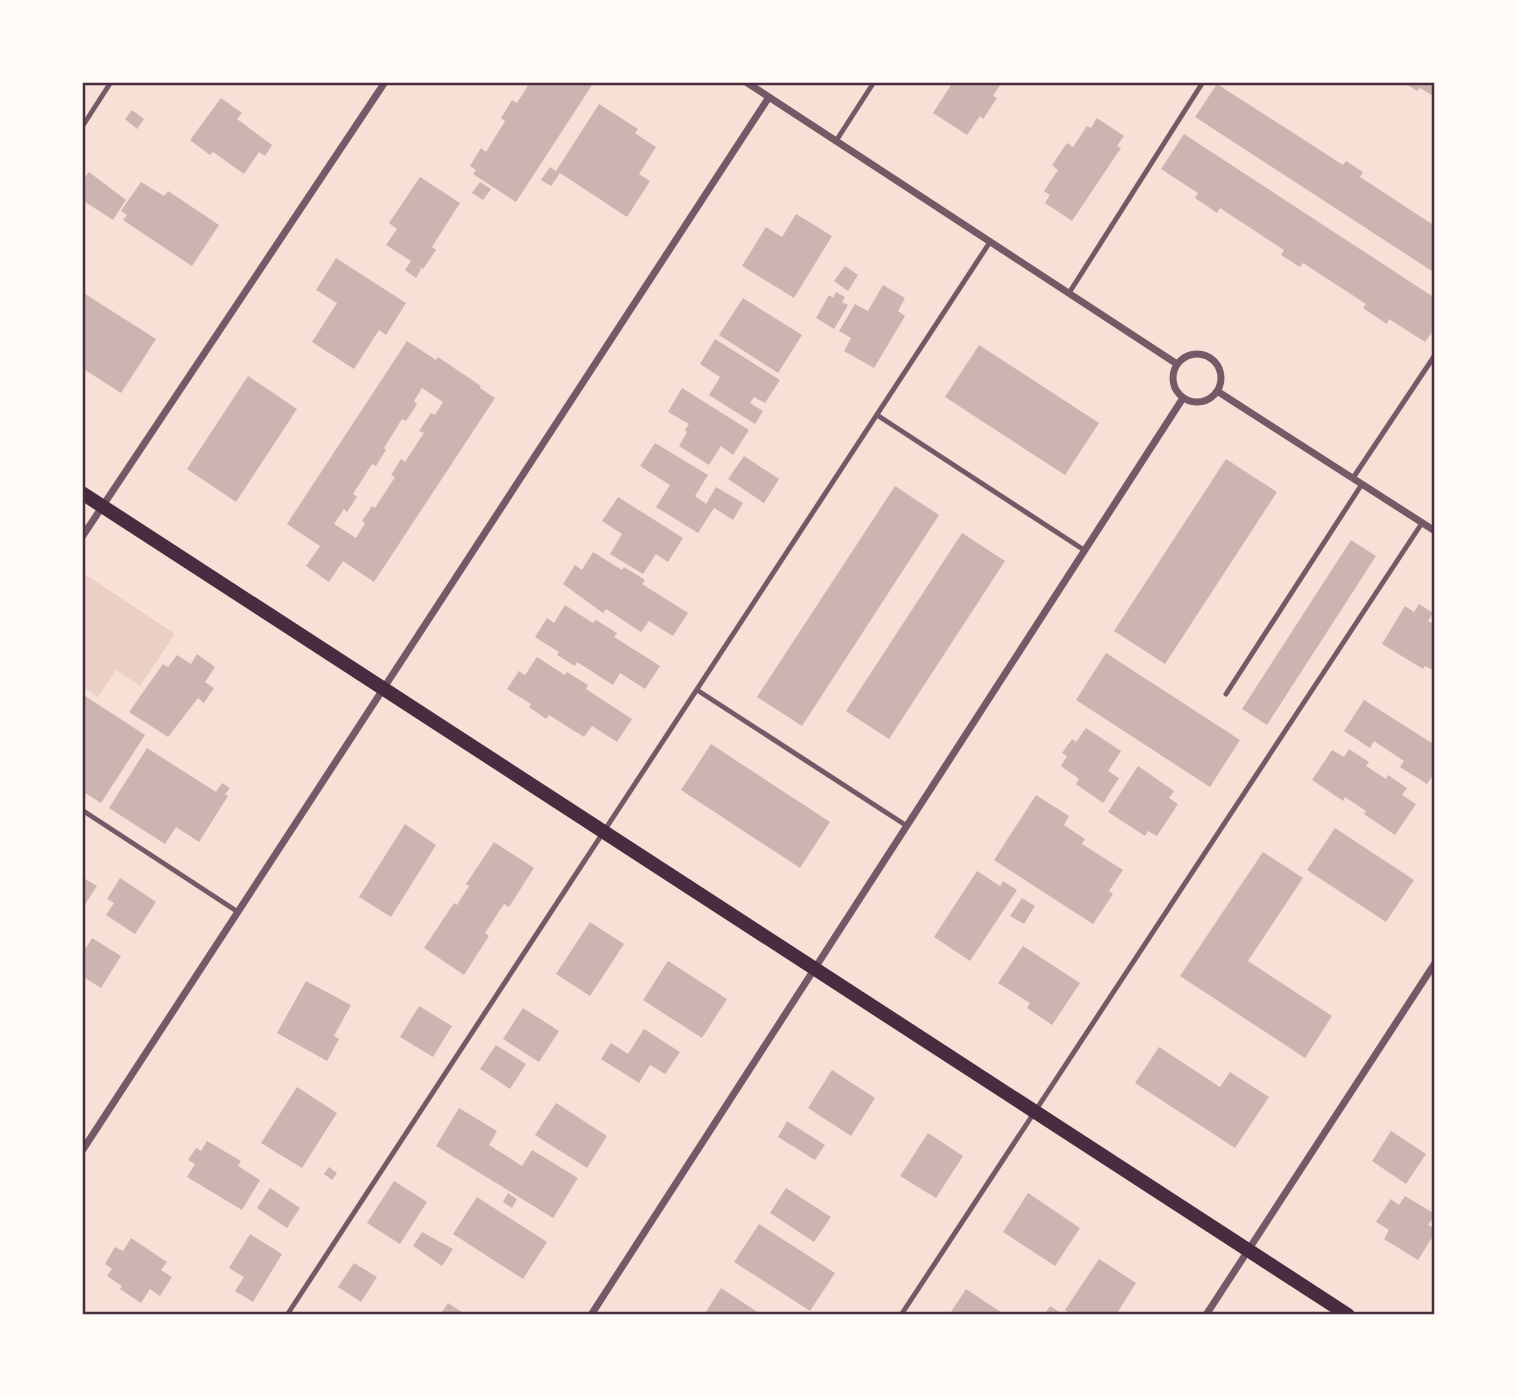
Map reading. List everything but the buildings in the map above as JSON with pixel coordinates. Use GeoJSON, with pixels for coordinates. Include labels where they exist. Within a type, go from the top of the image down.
{"type":"FeatureCollection","features":[{"type":"Feature","properties":{"kind":"main road"},"geometry":{"type":"LineString","coordinates":[[82,493],[1348,1315]]}},
{"type":"Feature","properties":{"kind":"street"},"geometry":{"type":"LineString","coordinates":[[82,537],[385,82]]}},
{"type":"Feature","properties":{"kind":"street"},"geometry":{"type":"LineString","coordinates":[[746,82],[1177,364]]}},
{"type":"Feature","properties":{"kind":"street"},"geometry":{"type":"LineString","coordinates":[[82,1151],[769,97]]}},
{"type":"Feature","properties":{"kind":"street"},"geometry":{"type":"LineString","coordinates":[[1190,354],[1213,360],[1220,375],[1217,391],[1198,402],[1183,398],[1177,393],[1172,378],[1177,364],[1190,354]]}},
{"type":"Feature","properties":{"kind":"street"},"geometry":{"type":"LineString","coordinates":[[1217,391],[1435,531]]}},
{"type":"Feature","properties":{"kind":"street"},"geometry":{"type":"LineString","coordinates":[[591,1315],[1183,398]]}},
{"type":"Feature","properties":{"kind":"street"},"geometry":{"type":"LineString","coordinates":[[1206,1315],[1435,963]]}},
{"type":"Feature","properties":{"kind":"lane"},"geometry":{"type":"LineString","coordinates":[[82,127],[111,82]]}},
{"type":"Feature","properties":{"kind":"lane"},"geometry":{"type":"LineString","coordinates":[[836,141],[874,82]]}},
{"type":"Feature","properties":{"kind":"lane"},"geometry":{"type":"LineString","coordinates":[[1069,293],[1203,82]]}},
{"type":"Feature","properties":{"kind":"lane"},"geometry":{"type":"LineString","coordinates":[[287,1315],[990,242]]}},
{"type":"Feature","properties":{"kind":"lane"},"geometry":{"type":"LineString","coordinates":[[1353,478],[1435,355]]}},
{"type":"Feature","properties":{"kind":"lane"},"geometry":{"type":"LineString","coordinates":[[877,415],[1084,550]]}},
{"type":"Feature","properties":{"kind":"lane"},"geometry":{"type":"LineString","coordinates":[[1226,694],[1362,484]]}},
{"type":"Feature","properties":{"kind":"lane"},"geometry":{"type":"LineString","coordinates":[[901,1315],[1422,523]]}},
{"type":"Feature","properties":{"kind":"lane"},"geometry":{"type":"LineString","coordinates":[[697,690],[907,825]]}},
{"type":"Feature","properties":{"kind":"lane"},"geometry":{"type":"LineString","coordinates":[[82,810],[238,912]]}},
{"type":"Feature","properties":{"kind":"shaded area"},"geometry":{"type":"Polygon","coordinates":[[[86,575],[175,634],[140,686],[116,670],[98,697],[82,686],[82,580],[86,575]]]}}]}
